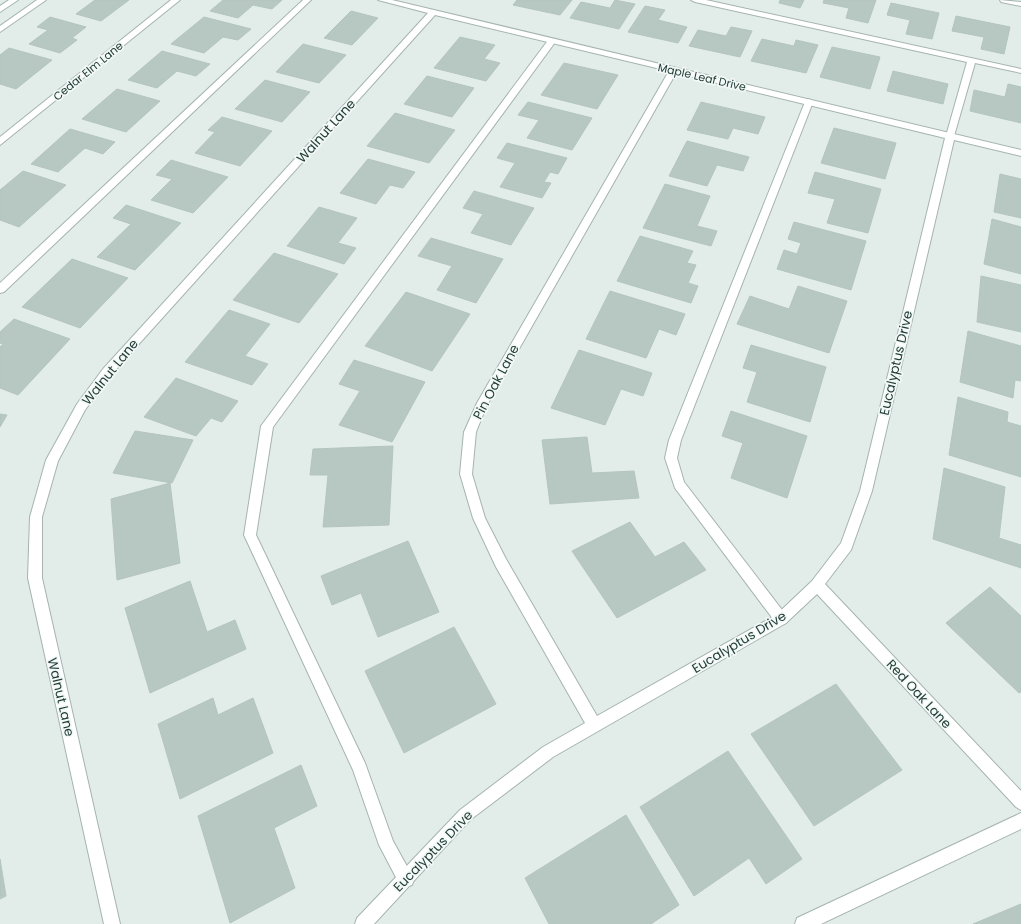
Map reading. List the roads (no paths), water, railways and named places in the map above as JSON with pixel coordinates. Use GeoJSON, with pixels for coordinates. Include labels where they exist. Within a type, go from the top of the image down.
{"type":"FeatureCollection","features":[{"type":"Feature","properties":{"kind":"street"},"geometry":{"type":"LineString","coordinates":[[0,10],[14,0]]}},
{"type":"Feature","properties":{"kind":"street"},"geometry":{"type":"LineString","coordinates":[[0,30],[42,0]]}},
{"type":"Feature","properties":{"kind":"street","name":"Cedar Elm Lane"},"geometry":{"type":"LineString","coordinates":[[0,142],[176,0]]}},
{"type":"Feature","properties":{"kind":"street"},"geometry":{"type":"LineString","coordinates":[[0,289],[308,0]]}},
{"type":"Feature","properties":{"kind":"street","name":"Maple Leaf Drive"},"geometry":{"type":"LineString","coordinates":[[382,0],[1021,153]]}},
{"type":"Feature","properties":{"kind":"street"},"geometry":{"type":"LineString","coordinates":[[695,0],[1021,71]]}},
{"type":"Feature","properties":{"kind":"street"},"geometry":{"type":"LineString","coordinates":[[1004,0],[1021,4]]}},
{"type":"Feature","properties":{"kind":"street","name":"Walnut Lane"},"geometry":{"type":"LineString","coordinates":[[112,924],[35,578],[36,517],[52,460],[80,407],[107,372],[434,12]]}},
{"type":"Feature","properties":{"kind":"street"},"geometry":{"type":"LineString","coordinates":[[406,879],[387,845],[360,768],[250,535],[267,426],[552,41]]}},
{"type":"Feature","properties":{"kind":"street","name":"Eucalyptus Drive"},"geometry":{"type":"LineString","coordinates":[[363,924],[466,815],[548,752],[782,619],[817,585],[846,546],[866,490],[950,136],[972,60]]}},
{"type":"Feature","properties":{"kind":"street","name":"Pin Oak Lane"},"geometry":{"type":"LineString","coordinates":[[595,726],[501,564],[479,518],[466,474],[470,432],[481,406],[674,70]]}},
{"type":"Feature","properties":{"kind":"street"},"geometry":{"type":"LineString","coordinates":[[782,619],[679,484],[671,458],[675,440],[809,102]]}},
{"type":"Feature","properties":{"kind":"street","name":"Red Oak Lane"},"geometry":{"type":"LineString","coordinates":[[817,585],[1021,802]]}},
{"type":"Feature","properties":{"kind":"street"},"geometry":{"type":"LineString","coordinates":[[803,924],[1021,821]]}}]}
